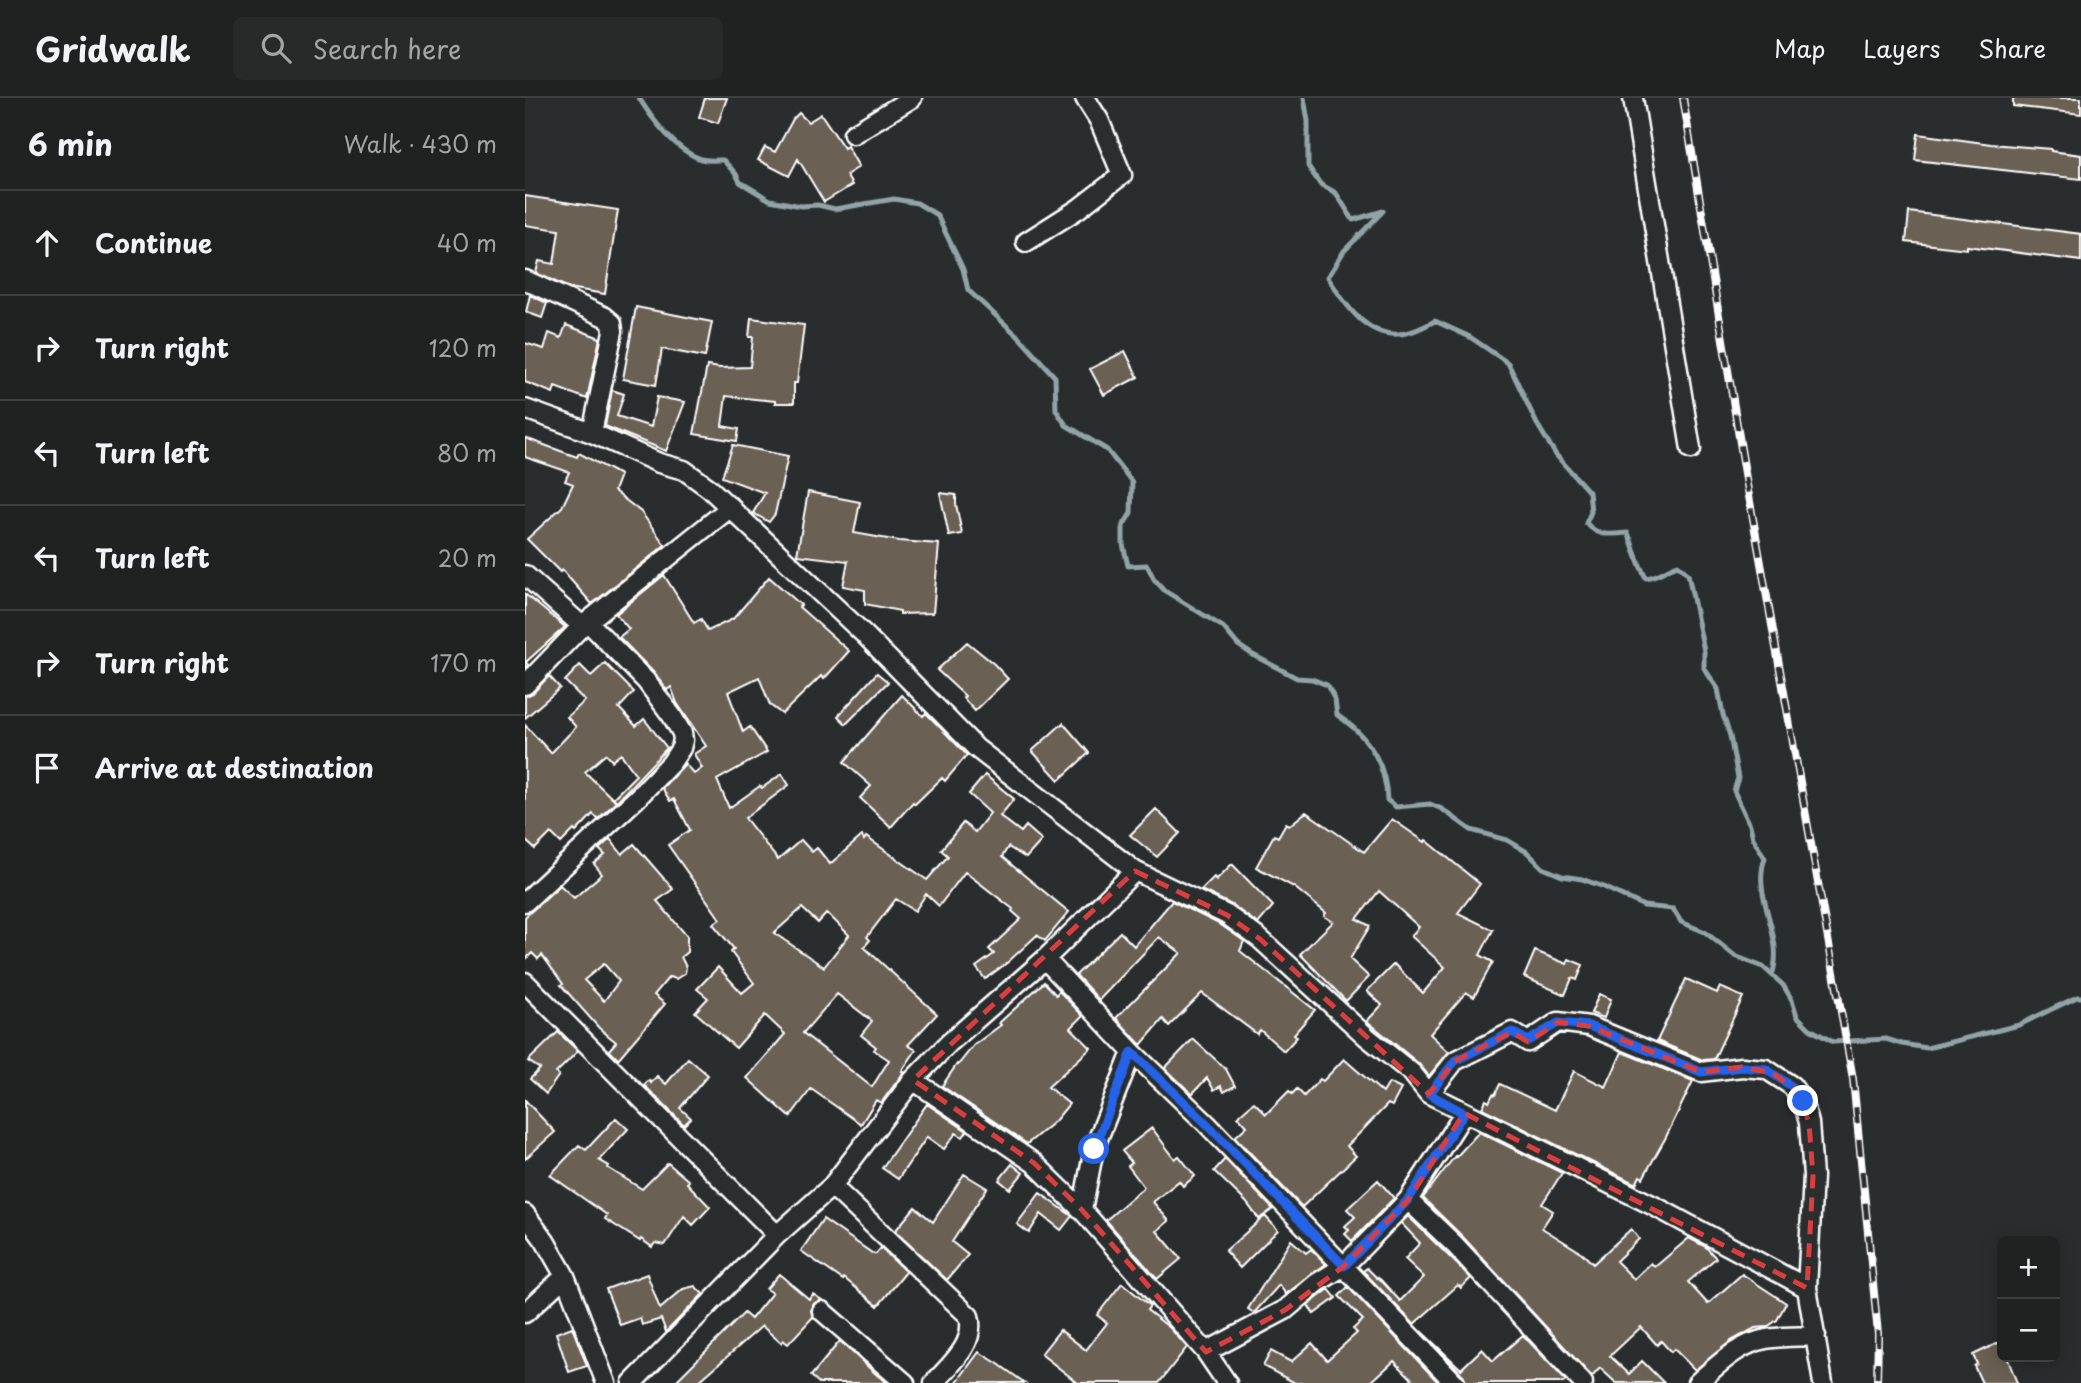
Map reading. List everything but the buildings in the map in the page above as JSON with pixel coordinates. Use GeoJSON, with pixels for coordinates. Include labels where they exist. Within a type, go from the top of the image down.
{"type":"FeatureCollection","features":[{"type":"Feature","properties":{"kind":"street"},"geometry":{"type":"LineString","coordinates":[[853,134],[912,98]]}},
{"type":"Feature","properties":{"kind":"street"},"geometry":{"type":"LineString","coordinates":[[1026,242],[1078,209],[1122,175],[1099,120],[1085,98]]}},
{"type":"Feature","properties":{"kind":"street"},"geometry":{"type":"LineString","coordinates":[[1633,98],[1691,449]]}},
{"type":"Feature","properties":{"kind":"street"},"geometry":{"type":"LineString","coordinates":[[525,280],[605,317],[611,323],[613,331],[591,433]]}},
{"type":"Feature","properties":{"kind":"street"},"geometry":{"type":"LineString","coordinates":[[525,409],[591,433],[659,463],[684,470],[731,507],[865,635],[977,748],[1135,871],[1227,915],[1260,939],[1367,1037],[1412,1073],[1429,1094],[1656,1207],[1807,1288]]}},
{"type":"Feature","properties":{"kind":"street"},"geometry":{"type":"LineString","coordinates":[[525,685],[585,624],[731,507]]}},
{"type":"Feature","properties":{"kind":"street"},"geometry":{"type":"LineString","coordinates":[[525,575],[585,624],[646,681],[672,716],[683,740],[671,763],[637,799],[525,902]]}},
{"type":"Feature","properties":{"kind":"street"},"geometry":{"type":"LineString","coordinates":[[632,1383],[777,1235],[832,1186],[913,1080],[949,1043],[1045,959],[1135,871]]}},
{"type":"Feature","properties":{"kind":"street"},"geometry":{"type":"LineString","coordinates":[[1045,959],[1132,1052],[1207,1124],[1455,1383]]}},
{"type":"Feature","properties":{"kind":"street"},"geometry":{"type":"LineString","coordinates":[[525,982],[777,1235]]}},
{"type":"Feature","properties":{"kind":"street"},"geometry":{"type":"LineString","coordinates":[[1429,1094],[1455,1061],[1512,1032],[1528,1041],[1558,1023],[1589,1026],[1701,1072],[1742,1067],[1766,1069],[1773,1073],[1798,1093],[1809,1124],[1813,1176],[1807,1288],[1823,1383]]}},
{"type":"Feature","properties":{"kind":"street"},"geometry":{"type":"LineString","coordinates":[[1082,1210],[1094,1149],[1132,1052]]}},
{"type":"Feature","properties":{"kind":"street"},"geometry":{"type":"LineString","coordinates":[[913,1080],[1034,1163],[1082,1210],[1206,1352],[1227,1383]]}},
{"type":"Feature","properties":{"kind":"street"},"geometry":{"type":"LineString","coordinates":[[1206,1352],[1285,1310],[1317,1283],[1344,1266],[1408,1200],[1464,1113]]}},
{"type":"Feature","properties":{"kind":"street"},"geometry":{"type":"LineString","coordinates":[[832,1186],[969,1316],[971,1332],[967,1343],[934,1383]]}},
{"type":"Feature","properties":{"kind":"street"},"geometry":{"type":"LineString","coordinates":[[1408,1200],[1454,1245],[1583,1383]]}},
{"type":"Feature","properties":{"kind":"street"},"geometry":{"type":"LineString","coordinates":[[525,1214],[545,1241],[565,1276],[606,1383]]}},
{"type":"Feature","properties":{"kind":"street"},"geometry":{"type":"LineString","coordinates":[[525,1313],[565,1276]]}},
{"type":"Feature","properties":{"kind":"street"},"geometry":{"type":"LineString","coordinates":[[822,1311],[905,1383]]}},
{"type":"Feature","properties":{"kind":"street"},"geometry":{"type":"LineString","coordinates":[[1697,1383],[1732,1353],[1748,1344],[1767,1339],[1816,1336]]}},
{"type":"Feature","properties":{"kind":"highlighted area"},"geometry":{"type":"Polygon","coordinates":[[[1135,871],[1227,915],[1260,939],[1429,1094],[1455,1061],[1512,1032],[1528,1042],[1558,1022],[1589,1026],[1701,1072],[1742,1067],[1773,1073],[1798,1092],[1809,1123],[1813,1176],[1807,1288],[1464,1113],[1408,1200],[1344,1266],[1285,1310],[1206,1352],[1082,1210],[1034,1163],[913,1080],[1135,871]]]}},
{"type":"Feature","properties":{"kind":"waterway"},"geometry":{"type":"LineString","coordinates":[[639,98],[674,142],[701,159],[723,160],[740,182],[770,200],[835,209],[894,199],[917,203],[937,215],[963,269],[968,290],[1020,338],[1055,377],[1056,410],[1066,425],[1107,450],[1132,482],[1131,513],[1123,526],[1123,544],[1128,566],[1147,565],[1154,579],[1165,591],[1223,627],[1238,645],[1253,655],[1297,678],[1312,679],[1327,685],[1335,700],[1337,715],[1357,731],[1373,751],[1383,774],[1387,800],[1396,807],[1430,804],[1442,809],[1471,830],[1507,840],[1527,852],[1543,868],[1604,887],[1644,906],[1673,909],[1681,922],[1705,932],[1735,956],[1763,967],[1783,985],[1797,1016],[1810,1029],[1833,1042],[1886,1039],[1927,1048],[2019,1025],[2081,997]]}},
{"type":"Feature","properties":{"kind":"waterway"},"geometry":{"type":"LineString","coordinates":[[1304,98],[1308,121],[1308,166],[1320,184],[1336,193],[1353,220],[1383,211],[1344,251],[1328,277],[1342,299],[1360,320],[1383,332],[1396,334],[1413,331],[1435,321],[1470,337],[1508,363],[1537,424],[1556,455],[1589,492],[1591,512],[1586,523],[1600,533],[1628,533],[1646,578],[1678,565],[1688,574],[1704,651],[1704,668],[1718,689],[1730,736],[1738,778],[1734,791],[1753,838],[1765,858],[1762,887],[1775,946],[1772,975]]}},
{"type":"Feature","properties":{"kind":"railway"},"geometry":{"type":"LineString","coordinates":[[1683,98],[1747,485],[1853,1079],[1878,1334],[1877,1383]]}},
{"type":"Feature","properties":{"kind":"route"},"geometry":{"type":"LineString","coordinates":[[1094,1149],[1132,1052],[1207,1124],[1344,1266],[1408,1200],[1464,1113],[1429,1094],[1455,1061],[1512,1032],[1528,1041],[1558,1023],[1589,1026],[1701,1072],[1742,1067],[1766,1069],[1791,1086],[1803,1101]]}}]}
